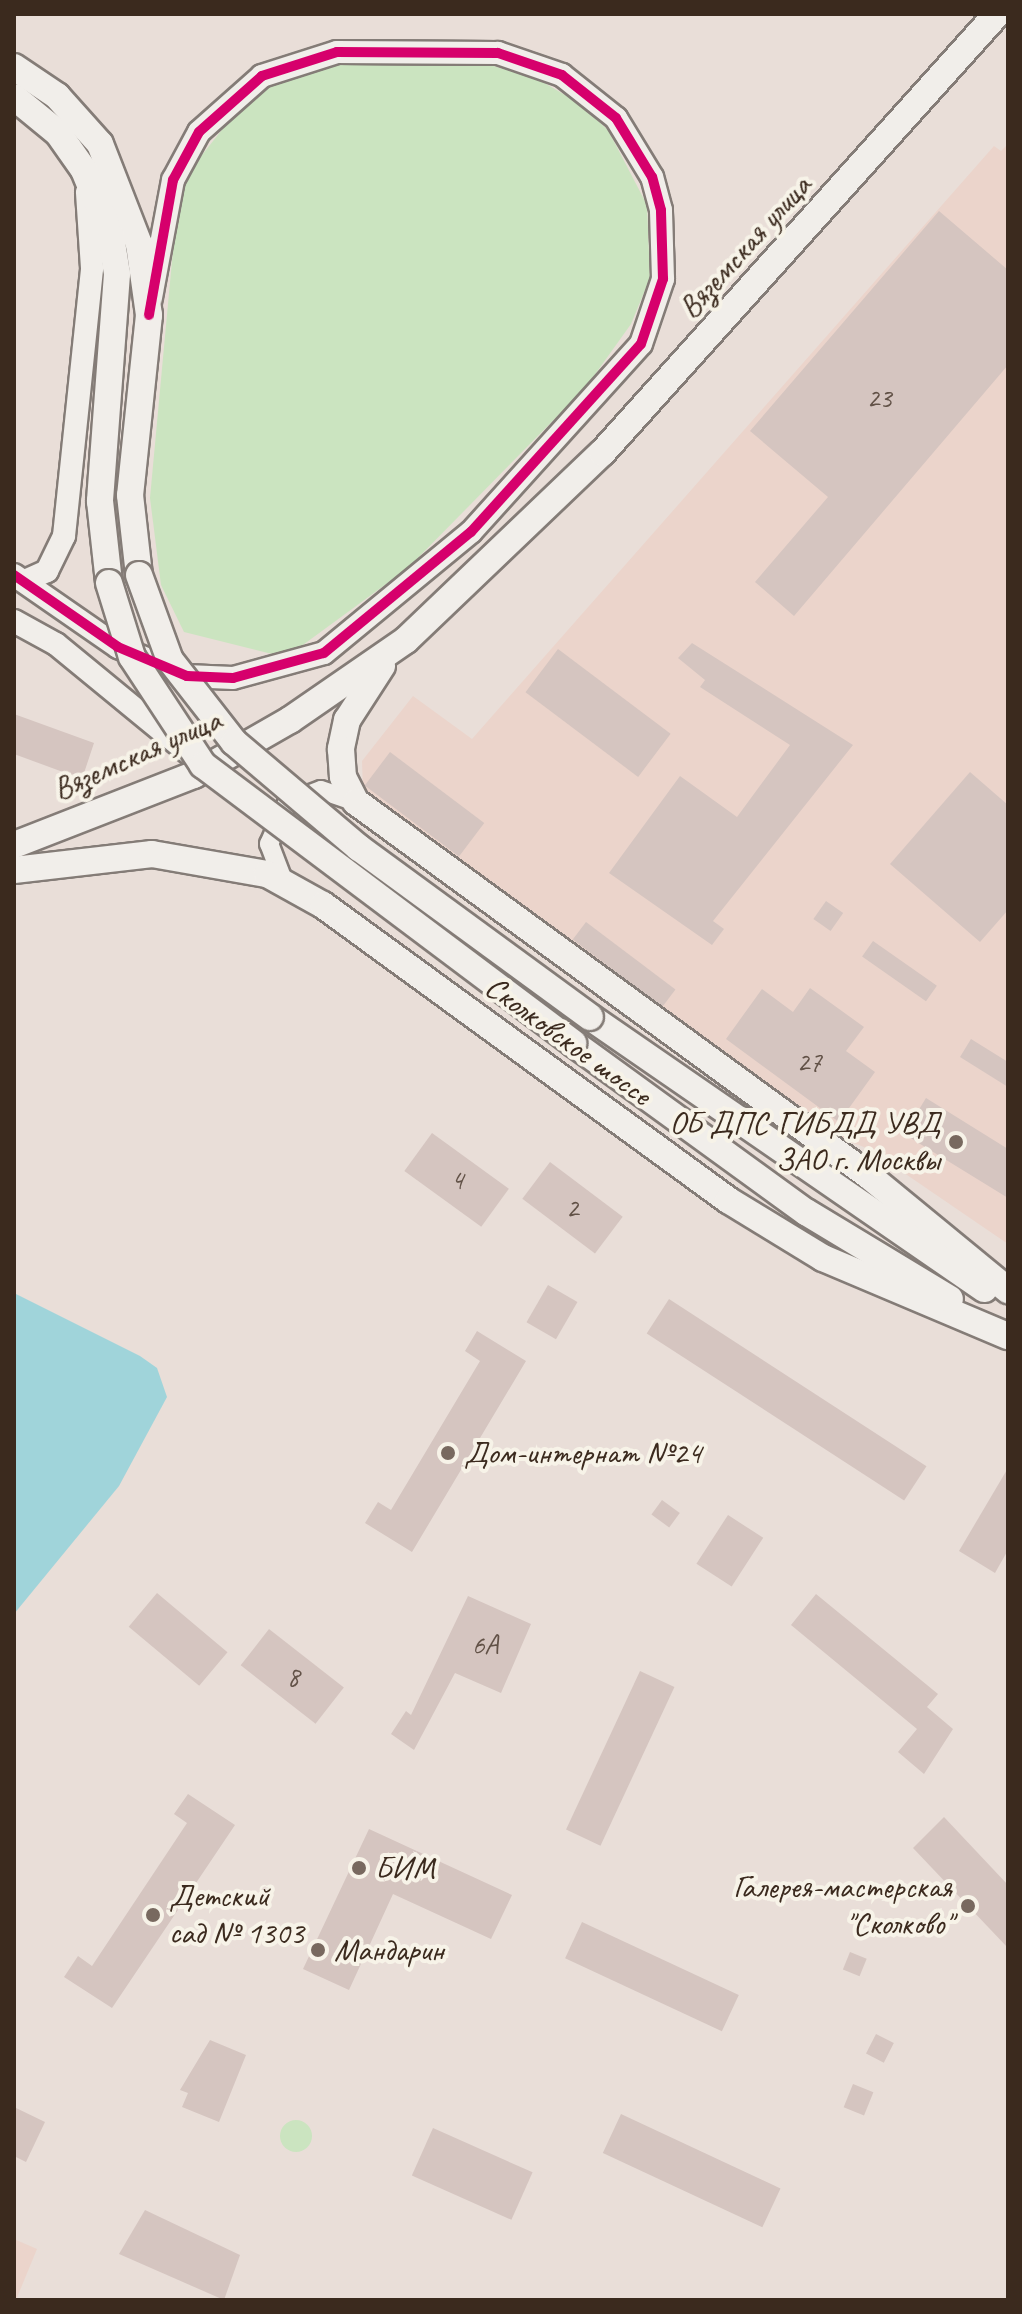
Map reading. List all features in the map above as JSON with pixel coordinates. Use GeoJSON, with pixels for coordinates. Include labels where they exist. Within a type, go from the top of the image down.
{"type":"FeatureCollection","features":[{"type":"Feature","properties":{"kind":"main road","name":"Вяземская улица"},"geometry":{"type":"LineString","coordinates":[[14,845],[194,775],[290,720],[406,640],[501,554],[704,345],[997,14]]}},
{"type":"Feature","properties":{"kind":"main road"},"geometry":{"type":"LineString","coordinates":[[14,67],[57,96],[100,144],[139,244],[149,315],[130,495],[139,575],[183,683],[234,742],[359,848],[821,1182],[1008,1303]]}},
{"type":"Feature","properties":{"kind":"main road"},"geometry":{"type":"LineString","coordinates":[[14,97],[58,133],[84,170],[111,236],[117,274],[100,501],[109,583],[132,657],[203,765],[573,1043],[806,1212],[1008,1334]]}},
{"type":"Feature","properties":{"kind":"main road"},"geometry":{"type":"LineString","coordinates":[[406,640],[347,720],[343,777],[356,802],[869,1176],[1008,1290]]}},
{"type":"Feature","properties":{"kind":"main road"},"geometry":{"type":"LineString","coordinates":[[14,870],[152,854],[278,879]]}},
{"type":"Feature","properties":{"kind":"main road","name":"Сколковское шоссе"},"geometry":{"type":"LineString","coordinates":[[278,879],[728,1200],[823,1258],[1008,1334]]}},
{"type":"Feature","properties":{"kind":"street"},"geometry":{"type":"LineString","coordinates":[[21,577],[118,647],[187,676],[281,671],[324,653],[471,532],[641,344],[663,279],[661,210],[623,127],[562,75],[498,53],[337,52],[262,76],[199,132],[173,180],[149,315]]}},
{"type":"Feature","properties":{"kind":"street"},"geometry":{"type":"LineString","coordinates":[[21,577],[47,571],[64,536],[92,268],[84,170]]}},
{"type":"Feature","properties":{"kind":"street"},"geometry":{"type":"LineString","coordinates":[[14,621],[90,670],[203,765]]}},
{"type":"Feature","properties":{"kind":"street"},"geometry":{"type":"LineString","coordinates":[[278,879],[269,853],[281,809],[321,790],[356,802]]}},
{"type":"Feature","properties":{"kind":"shaded area"},"geometry":{"type":"Polygon","coordinates":[[[1008,144],[1008,1244],[869,1149],[812,1127],[363,792],[362,761],[413,696],[472,739],[994,146],[1001,151],[1008,144]]]}},
{"type":"Feature","properties":{"kind":"shaded area"},"geometry":{"type":"Polygon","coordinates":[[[14,2239],[37,2249],[16,2300],[14,2300],[14,2239]]]}},
{"type":"Feature","properties":{"kind":"green space"},"geometry":{"type":"Polygon","coordinates":[[[386,61],[490,65],[536,78],[577,102],[608,130],[647,205],[650,278],[631,324],[586,387],[408,568],[296,650],[272,654],[184,632],[161,585],[150,498],[177,207],[190,170],[248,97],[288,75],[333,63],[386,61]]]}},
{"type":"Feature","properties":{"kind":"green space"},"geometry":{"type":"Polygon","coordinates":[[[296,2120],[307,2125],[312,2136],[307,2147],[296,2152],[285,2147],[280,2136],[285,2125],[296,2120]]]}},
{"type":"Feature","properties":{"kind":"water"},"geometry":{"type":"Polygon","coordinates":[[[16,1294],[140,1356],[157,1368],[167,1397],[119,1486],[14,1614],[16,1294]]]}},
{"type":"Feature","properties":{"kind":"building"},"geometry":{"type":"Polygon","coordinates":[[[939,211],[1008,270],[1008,365],[794,616],[755,582],[828,497],[750,431],[939,211]]]}},
{"type":"Feature","properties":{"kind":"building"},"geometry":{"type":"Polygon","coordinates":[[[692,643],[853,745],[713,921],[724,929],[712,945],[609,873],[680,776],[737,817],[790,745],[700,687],[705,680],[678,658],[692,643]]]}},
{"type":"Feature","properties":{"kind":"building"},"geometry":{"type":"Polygon","coordinates":[[[558,649],[671,734],[638,777],[526,692],[558,649]]]}},
{"type":"Feature","properties":{"kind":"building"},"geometry":{"type":"Polygon","coordinates":[[[14,714],[94,743],[82,779],[14,754],[14,714]]]}},
{"type":"Feature","properties":{"kind":"building"},"geometry":{"type":"Polygon","coordinates":[[[390,752],[484,823],[459,857],[365,786],[390,752]]]}},
{"type":"Feature","properties":{"kind":"building"},"geometry":{"type":"Polygon","coordinates":[[[970,772],[1008,805],[1008,910],[980,942],[890,864],[970,772]]]}},
{"type":"Feature","properties":{"kind":"building"},"geometry":{"type":"Polygon","coordinates":[[[826,901],[843,913],[831,931],[813,919],[826,901]]]}},
{"type":"Feature","properties":{"kind":"building"},"geometry":{"type":"Polygon","coordinates":[[[586,922],[675,989],[662,1007],[573,940],[586,922]]]}},
{"type":"Feature","properties":{"kind":"building"},"geometry":{"type":"Polygon","coordinates":[[[873,941],[937,986],[926,1001],[862,957],[873,941]]]}},
{"type":"Feature","properties":{"kind":"building"},"geometry":{"type":"Polygon","coordinates":[[[810,988],[864,1027],[846,1051],[875,1072],[839,1122],[726,1039],[762,989],[793,1012],[810,988]]]}},
{"type":"Feature","properties":{"kind":"building"},"geometry":{"type":"Polygon","coordinates":[[[971,1039],[1008,1062],[1008,1087],[960,1057],[971,1039]]]}},
{"type":"Feature","properties":{"kind":"building","name":"ОБ ДПС ГИБДД УВД ЗАО г. Москвы"},"geometry":{"type":"Polygon","coordinates":[[[926,1098],[1008,1149],[1008,1198],[904,1134],[926,1098]]]}},
{"type":"Feature","properties":{"kind":"building"},"geometry":{"type":"Polygon","coordinates":[[[432,1133],[509,1189],[481,1227],[404,1171],[432,1133]]]}},
{"type":"Feature","properties":{"kind":"building"},"geometry":{"type":"Polygon","coordinates":[[[550,1162],[623,1217],[595,1254],[522,1199],[550,1162]]]}},
{"type":"Feature","properties":{"kind":"building"},"geometry":{"type":"Polygon","coordinates":[[[548,1285],[577,1302],[556,1339],[526,1322],[548,1285]]]}},
{"type":"Feature","properties":{"kind":"building"},"geometry":{"type":"Polygon","coordinates":[[[669,1299],[926,1466],[904,1501],[647,1333],[669,1299]]]}},
{"type":"Feature","properties":{"kind":"building"},"geometry":{"type":"Polygon","coordinates":[[[477,1331],[526,1361],[412,1552],[365,1523],[378,1502],[391,1510],[480,1361],[465,1351],[477,1331]]]}},
{"type":"Feature","properties":{"kind":"building"},"geometry":{"type":"Polygon","coordinates":[[[1008,1468],[1008,1550],[995,1573],[959,1551],[1008,1468]]]}},
{"type":"Feature","properties":{"kind":"building"},"geometry":{"type":"Polygon","coordinates":[[[662,1500],[680,1513],[669,1527],[651,1515],[662,1500]]]}},
{"type":"Feature","properties":{"kind":"building"},"geometry":{"type":"Polygon","coordinates":[[[728,1515],[763,1538],[732,1587],[696,1564],[728,1515]]]}},
{"type":"Feature","properties":{"kind":"building"},"geometry":{"type":"Polygon","coordinates":[[[157,1593],[227,1652],[199,1686],[129,1627],[157,1593]]]}},
{"type":"Feature","properties":{"kind":"building"},"geometry":{"type":"Polygon","coordinates":[[[816,1594],[938,1694],[927,1707],[953,1729],[924,1774],[898,1752],[917,1729],[791,1625],[816,1594]]]}},
{"type":"Feature","properties":{"kind":"building"},"geometry":{"type":"Polygon","coordinates":[[[468,1596],[531,1624],[501,1693],[455,1673],[414,1750],[391,1734],[406,1711],[411,1715],[468,1596]]]}},
{"type":"Feature","properties":{"kind":"building"},"geometry":{"type":"Polygon","coordinates":[[[269,1629],[344,1687],[316,1724],[241,1665],[269,1629]]]}},
{"type":"Feature","properties":{"kind":"building"},"geometry":{"type":"Polygon","coordinates":[[[640,1671],[674,1687],[600,1846],[566,1830],[640,1671]]]}},
{"type":"Feature","properties":{"kind":"building"},"geometry":{"type":"Polygon","coordinates":[[[188,1794],[235,1825],[112,2008],[64,1977],[78,1956],[92,1966],[187,1823],[174,1814],[188,1794]]]}},
{"type":"Feature","properties":{"kind":"building"},"geometry":{"type":"Polygon","coordinates":[[[944,1817],[1008,1885],[1008,1948],[913,1848],[944,1817]]]}},
{"type":"Feature","properties":{"kind":"building"},"geometry":{"type":"Polygon","coordinates":[[[369,1829],[512,1895],[491,1939],[393,1894],[349,1990],[303,1969],[369,1829]]]}},
{"type":"Feature","properties":{"kind":"building"},"geometry":{"type":"Polygon","coordinates":[[[582,1922],[739,1995],[722,2031],[565,1958],[582,1922]]]}},
{"type":"Feature","properties":{"kind":"building"},"geometry":{"type":"Polygon","coordinates":[[[850,1952],[867,1959],[860,1976],[843,1970],[850,1952]]]}},
{"type":"Feature","properties":{"kind":"building"},"geometry":{"type":"Polygon","coordinates":[[[876,2034],[894,2043],[884,2063],[866,2054],[876,2034]]]}},
{"type":"Feature","properties":{"kind":"building"},"geometry":{"type":"Polygon","coordinates":[[[210,2040],[246,2055],[219,2122],[182,2107],[188,2093],[180,2090],[210,2040]]]}},
{"type":"Feature","properties":{"kind":"building"},"geometry":{"type":"Polygon","coordinates":[[[853,2084],[873,2092],[864,2115],[844,2107],[853,2084]]]}},
{"type":"Feature","properties":{"kind":"building"},"geometry":{"type":"Polygon","coordinates":[[[14,2107],[45,2122],[26,2162],[14,2156],[14,2107]]]}},
{"type":"Feature","properties":{"kind":"building"},"geometry":{"type":"Polygon","coordinates":[[[621,2114],[781,2188],[762,2227],[603,2153],[621,2114]]]}},
{"type":"Feature","properties":{"kind":"building"},"geometry":{"type":"Polygon","coordinates":[[[433,2128],[533,2172],[511,2220],[412,2176],[433,2128]]]}},
{"type":"Feature","properties":{"kind":"building"},"geometry":{"type":"Polygon","coordinates":[[[145,2210],[240,2255],[224,2300],[119,2254],[145,2210]]]}},
{"type":"Feature","properties":{"kind":"cycle path"},"geometry":{"type":"LineString","coordinates":[[14,575],[118,647],[187,676],[233,678],[324,653],[471,532],[641,344],[663,279],[661,210],[652,177],[616,118],[562,75],[498,53],[337,52],[262,76],[199,132],[173,180],[149,315]]}},
{"type":"Feature","properties":{"kind":"place","name":"ОБ ДПС ГИБДД УВД ЗАО г. Москвы"},"geometry":{"type":"Point","coordinates":[956,1142]}},
{"type":"Feature","properties":{"kind":"place","name":"Дом-интернат №24"},"geometry":{"type":"Point","coordinates":[448,1453]}},
{"type":"Feature","properties":{"kind":"place","name":"БИМ"},"geometry":{"type":"Point","coordinates":[359,1868]}},
{"type":"Feature","properties":{"kind":"place","name":"Галерея-мастерская \"Сколково\""},"geometry":{"type":"Point","coordinates":[968,1906]}},
{"type":"Feature","properties":{"kind":"place","name":"Детский сад № 1303"},"geometry":{"type":"Point","coordinates":[153,1915]}},
{"type":"Feature","properties":{"kind":"place","name":"Мандарин"},"geometry":{"type":"Point","coordinates":[318,1950]}}]}
